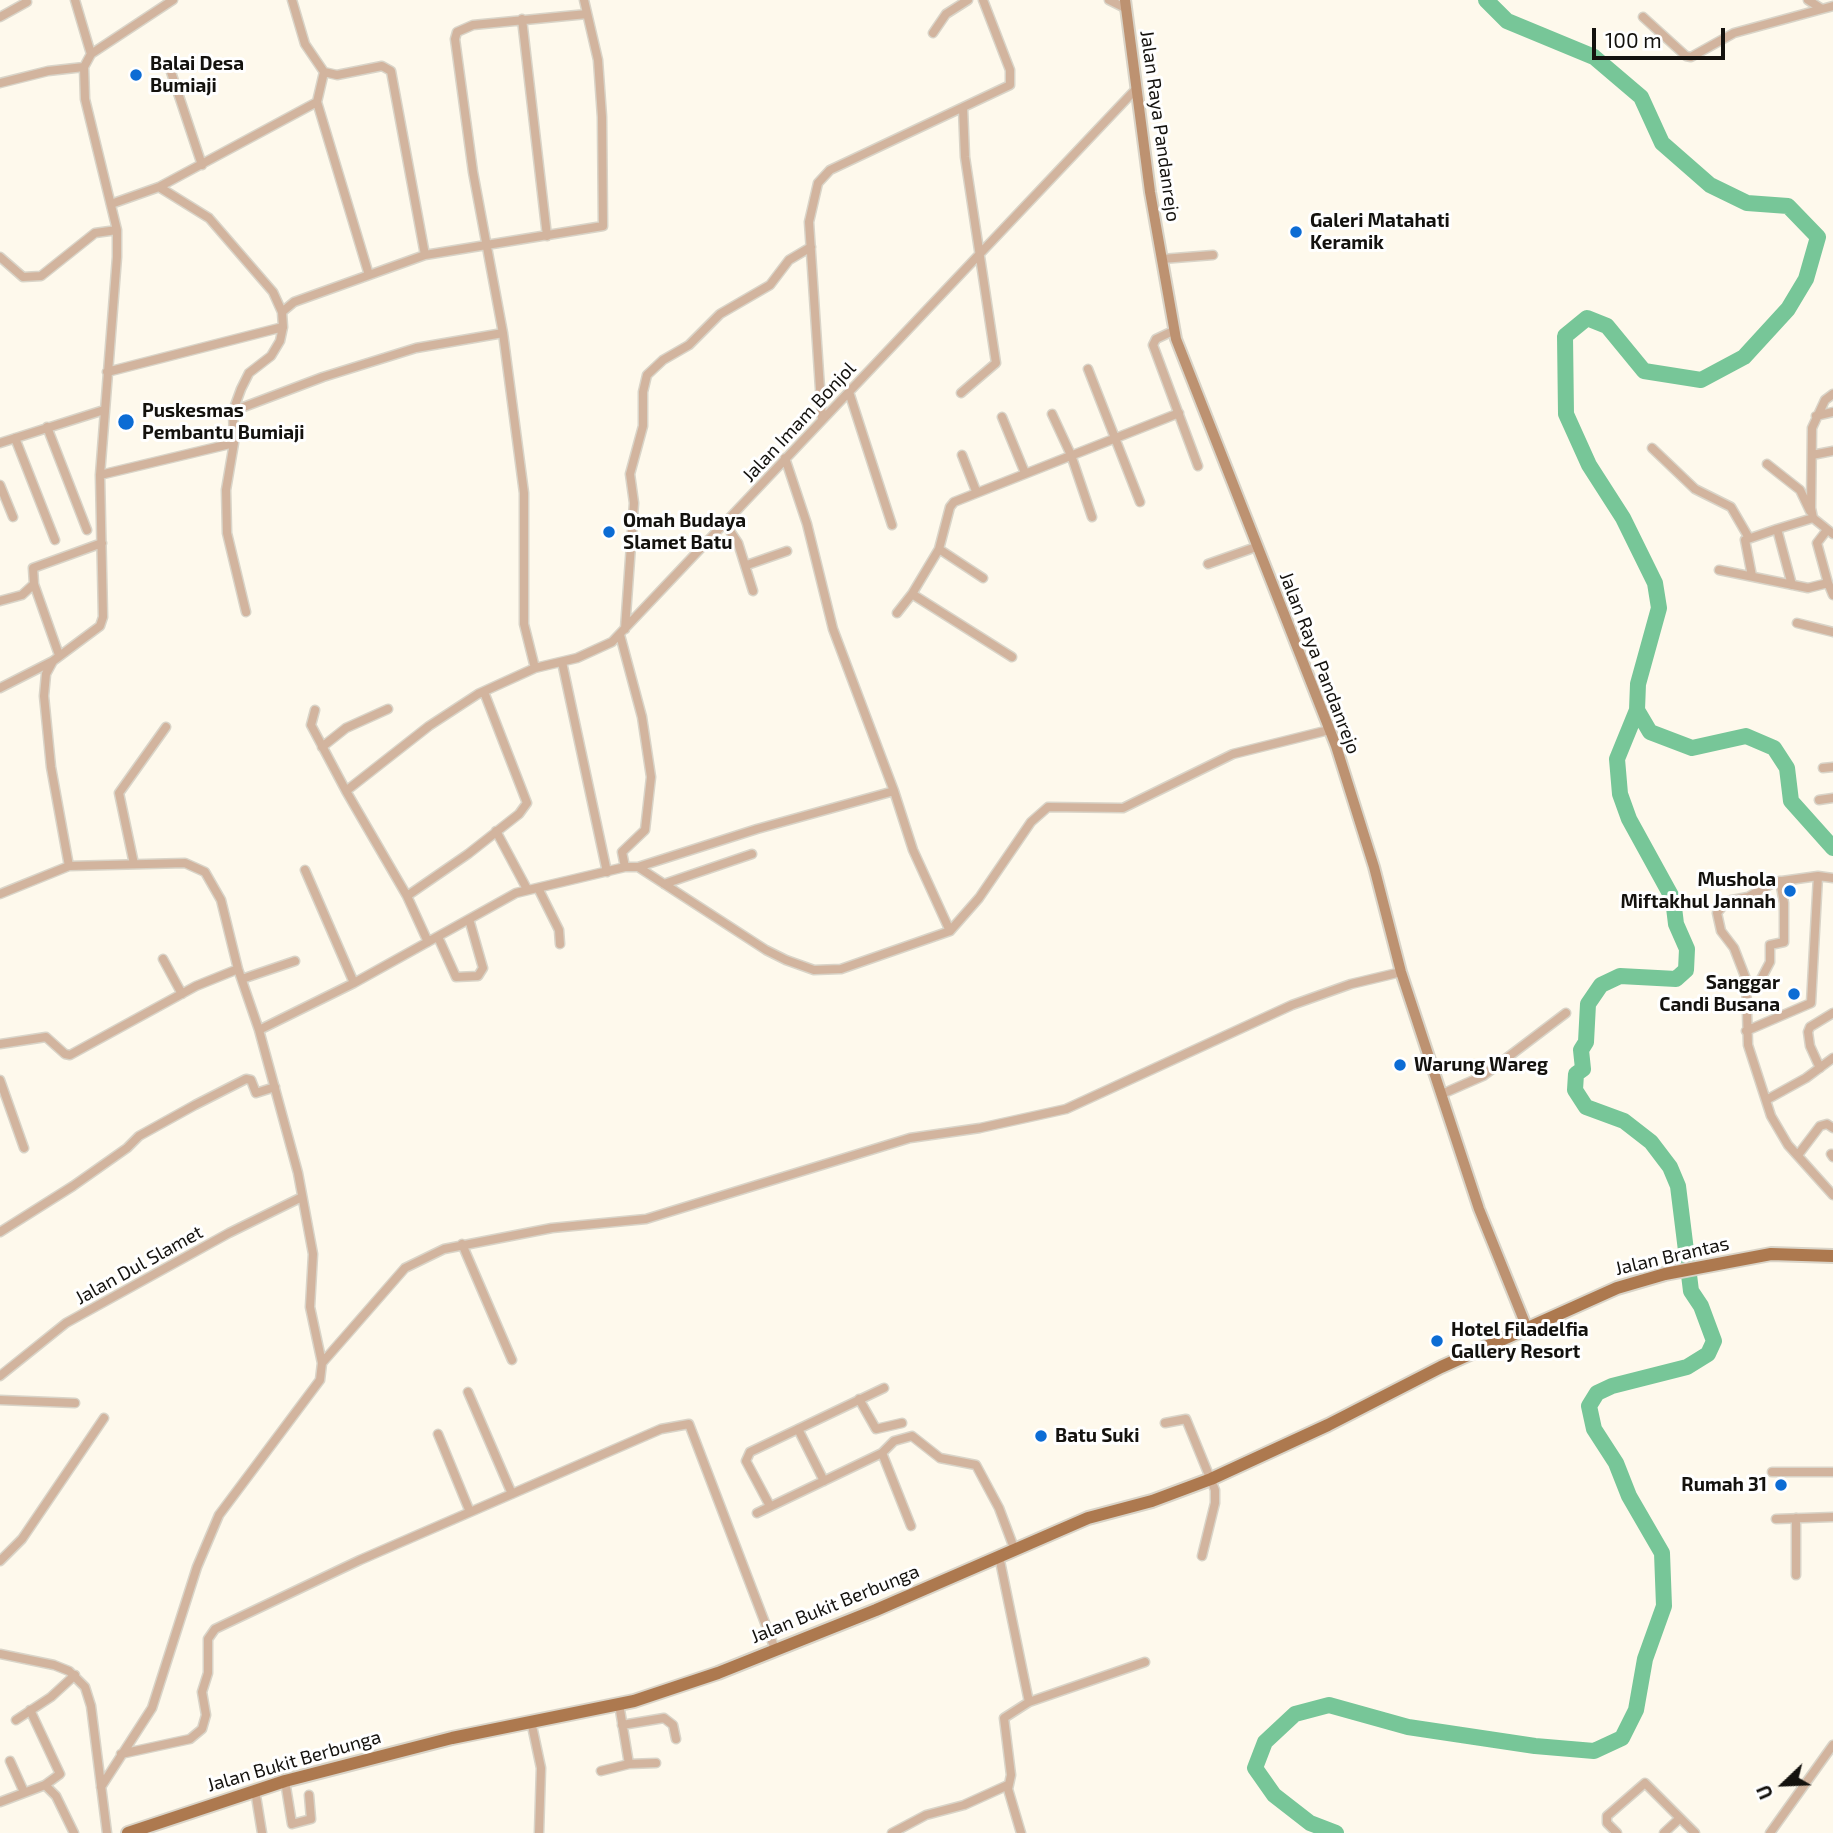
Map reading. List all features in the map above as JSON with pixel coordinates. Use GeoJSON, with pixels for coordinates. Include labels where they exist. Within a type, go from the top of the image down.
{"type":"FeatureCollection","features":[{"type":"Feature","properties":{"kind":"main road","name":"Jalan Raya Pandanrejo"},"geometry":{"type":"LineString","coordinates":[[1126,4],[1136,89],[1173,331],[1337,751],[1374,867],[1401,972],[1479,1209],[1527,1328]]}},
{"type":"Feature","properties":{"kind":"main road","name":"Jalan Brantas"},"geometry":{"type":"LineString","coordinates":[[1527,1328],[1617,1288],[1665,1274],[1771,1254],[1833,1256]]}},
{"type":"Feature","properties":{"kind":"main road","name":"Jalan Bukit Berbunga"},"geometry":{"type":"LineString","coordinates":[[130,1833],[285,1781],[412,1747],[619,1704],[718,1673],[876,1610],[1088,1518],[1152,1501],[1211,1479],[1527,1328]]}},
{"type":"Feature","properties":{"kind":"street"},"geometry":{"type":"LineString","coordinates":[[75,0],[91,54]]}},
{"type":"Feature","properties":{"kind":"street"},"geometry":{"type":"LineString","coordinates":[[0,688],[56,658],[100,626],[104,610],[100,475],[117,230],[85,99],[84,67],[91,54],[173,0]]}},
{"type":"Feature","properties":{"kind":"street"},"geometry":{"type":"LineString","coordinates":[[292,0],[305,44],[324,72],[337,75],[382,66],[391,71],[425,255]]}},
{"type":"Feature","properties":{"kind":"street"},"geometry":{"type":"LineString","coordinates":[[282,312],[294,302],[425,255],[595,229],[605,223],[598,60],[584,0]]}},
{"type":"Feature","properties":{"kind":"street"},"geometry":{"type":"LineString","coordinates":[[933,33],[946,14],[968,0]]}},
{"type":"Feature","properties":{"kind":"street"},"geometry":{"type":"LineString","coordinates":[[822,419],[810,214],[818,183],[824,174],[1012,83],[983,0]]}},
{"type":"Feature","properties":{"kind":"street"},"geometry":{"type":"LineString","coordinates":[[1109,0],[1126,4]]}},
{"type":"Feature","properties":{"kind":"street"},"geometry":{"type":"LineString","coordinates":[[1808,0],[1822,9]]}},
{"type":"Feature","properties":{"kind":"street"},"geometry":{"type":"LineString","coordinates":[[0,17],[27,2]]}},
{"type":"Feature","properties":{"kind":"street"},"geometry":{"type":"LineString","coordinates":[[1643,17],[1686,56],[1691,57],[1734,33],[1833,6]]}},
{"type":"Feature","properties":{"kind":"street"},"geometry":{"type":"LineString","coordinates":[[535,668],[524,624],[524,493],[503,333],[485,247],[455,38],[457,32],[473,24],[587,15]]}},
{"type":"Feature","properties":{"kind":"street"},"geometry":{"type":"LineString","coordinates":[[522,19],[547,236]]}},
{"type":"Feature","properties":{"kind":"street"},"geometry":{"type":"LineString","coordinates":[[0,83],[48,71],[84,67]]}},
{"type":"Feature","properties":{"kind":"street"},"geometry":{"type":"LineString","coordinates":[[170,69],[202,165]]}},
{"type":"Feature","properties":{"kind":"street"},"geometry":{"type":"LineString","coordinates":[[324,72],[317,102],[369,275]]}},
{"type":"Feature","properties":{"kind":"street","name":"Jalan Imam Bonjol"},"geometry":{"type":"LineString","coordinates":[[346,791],[429,726],[484,692],[535,668],[604,648],[726,525],[785,458],[1136,89]]}},
{"type":"Feature","properties":{"kind":"street"},"geometry":{"type":"LineString","coordinates":[[111,204],[159,187],[317,102]]}},
{"type":"Feature","properties":{"kind":"street"},"geometry":{"type":"LineString","coordinates":[[961,393],[996,363],[965,157],[963,108]]}},
{"type":"Feature","properties":{"kind":"street"},"geometry":{"type":"LineString","coordinates":[[159,187],[209,218],[258,271],[273,292],[282,312],[280,341],[271,356],[248,373],[233,411],[234,443],[226,490],[227,533],[246,612]]}},
{"type":"Feature","properties":{"kind":"street"},"geometry":{"type":"LineString","coordinates":[[0,257],[23,277],[41,276],[95,233],[117,230]]}},
{"type":"Feature","properties":{"kind":"street"},"geometry":{"type":"LineString","coordinates":[[625,867],[622,852],[645,830],[652,777],[642,717],[622,632],[634,503],[630,474],[643,426],[643,392],[647,375],[663,360],[689,345],[720,314],[770,285],[789,260],[811,247]]}},
{"type":"Feature","properties":{"kind":"street"},"geometry":{"type":"LineString","coordinates":[[1162,259],[1213,255]]}},
{"type":"Feature","properties":{"kind":"street"},"geometry":{"type":"LineString","coordinates":[[107,372],[283,327]]}},
{"type":"Feature","properties":{"kind":"street"},"geometry":{"type":"LineString","coordinates":[[1173,331],[1154,341],[1153,345],[1198,466]]}},
{"type":"Feature","properties":{"kind":"street"},"geometry":{"type":"LineString","coordinates":[[233,411],[323,377],[416,348],[503,333]]}},
{"type":"Feature","properties":{"kind":"street"},"geometry":{"type":"LineString","coordinates":[[1088,369],[1139,502]]}},
{"type":"Feature","properties":{"kind":"street"},"geometry":{"type":"LineString","coordinates":[[849,392],[892,525]]}},
{"type":"Feature","properties":{"kind":"street"},"geometry":{"type":"LineString","coordinates":[[1812,516],[1812,428],[1825,400],[1833,394]]}},
{"type":"Feature","properties":{"kind":"street"},"geometry":{"type":"LineString","coordinates":[[0,443],[104,410]]}},
{"type":"Feature","properties":{"kind":"street"},"geometry":{"type":"LineString","coordinates":[[1816,416],[1833,412]]}},
{"type":"Feature","properties":{"kind":"street"},"geometry":{"type":"LineString","coordinates":[[897,613],[912,594],[939,549],[951,504],[976,491],[1178,413]]}},
{"type":"Feature","properties":{"kind":"street"},"geometry":{"type":"LineString","coordinates":[[1052,414],[1071,455],[1092,517]]}},
{"type":"Feature","properties":{"kind":"street"},"geometry":{"type":"LineString","coordinates":[[1002,417],[1025,473]]}},
{"type":"Feature","properties":{"kind":"street"},"geometry":{"type":"LineString","coordinates":[[47,427],[87,530]]}},
{"type":"Feature","properties":{"kind":"street"},"geometry":{"type":"LineString","coordinates":[[15,438],[55,540]]}},
{"type":"Feature","properties":{"kind":"street"},"geometry":{"type":"LineString","coordinates":[[100,475],[234,443]]}},
{"type":"Feature","properties":{"kind":"street"},"geometry":{"type":"LineString","coordinates":[[1652,448],[1695,489],[1731,507],[1749,538]]}},
{"type":"Feature","properties":{"kind":"street"},"geometry":{"type":"LineString","coordinates":[[1812,455],[1833,451]]}},
{"type":"Feature","properties":{"kind":"street"},"geometry":{"type":"LineString","coordinates":[[962,455],[976,491]]}},
{"type":"Feature","properties":{"kind":"street"},"geometry":{"type":"LineString","coordinates":[[785,458],[807,524],[833,629],[913,850],[950,932]]}},
{"type":"Feature","properties":{"kind":"street"},"geometry":{"type":"LineString","coordinates":[[1767,464],[1800,491],[1812,516],[1830,532],[1817,543],[1833,595]]}},
{"type":"Feature","properties":{"kind":"street"},"geometry":{"type":"LineString","coordinates":[[0,485],[13,517]]}},
{"type":"Feature","properties":{"kind":"street"},"geometry":{"type":"LineString","coordinates":[[1752,576],[1744,542],[1812,516]]}},
{"type":"Feature","properties":{"kind":"street"},"geometry":{"type":"LineString","coordinates":[[726,525],[738,542],[753,591]]}},
{"type":"Feature","properties":{"kind":"street"},"geometry":{"type":"LineString","coordinates":[[1777,529],[1792,585]]}},
{"type":"Feature","properties":{"kind":"street"},"geometry":{"type":"LineString","coordinates":[[69,866],[45,719],[46,674],[56,658],[34,584],[34,566],[102,543]]}},
{"type":"Feature","properties":{"kind":"street"},"geometry":{"type":"LineString","coordinates":[[1208,564],[1256,547]]}},
{"type":"Feature","properties":{"kind":"street"},"geometry":{"type":"LineString","coordinates":[[939,549],[983,578]]}},
{"type":"Feature","properties":{"kind":"street"},"geometry":{"type":"LineString","coordinates":[[747,565],[787,551]]}},
{"type":"Feature","properties":{"kind":"street"},"geometry":{"type":"LineString","coordinates":[[1719,570],[1812,588],[1828,583]]}},
{"type":"Feature","properties":{"kind":"street"},"geometry":{"type":"LineString","coordinates":[[0,601],[22,595],[34,584]]}},
{"type":"Feature","properties":{"kind":"street"},"geometry":{"type":"LineString","coordinates":[[912,594],[1012,657]]}},
{"type":"Feature","properties":{"kind":"street"},"geometry":{"type":"LineString","coordinates":[[1797,623],[1833,632]]}},
{"type":"Feature","properties":{"kind":"street"},"geometry":{"type":"LineString","coordinates":[[562,662],[607,872]]}},
{"type":"Feature","properties":{"kind":"street"},"geometry":{"type":"LineString","coordinates":[[407,896],[437,878],[519,814],[527,803],[484,692]]}},
{"type":"Feature","properties":{"kind":"street"},"geometry":{"type":"LineString","coordinates":[[322,747],[346,728],[388,709]]}},
{"type":"Feature","properties":{"kind":"street"},"geometry":{"type":"LineString","coordinates":[[316,710],[311,726],[407,896],[428,942]]}},
{"type":"Feature","properties":{"kind":"street"},"geometry":{"type":"LineString","coordinates":[[134,864],[118,793],[166,727]]}},
{"type":"Feature","properties":{"kind":"street"},"geometry":{"type":"LineString","coordinates":[[638,867],[766,950],[814,970],[841,969],[950,932],[1042,810],[1056,805],[1123,808],[1233,754],[1329,730]]}},
{"type":"Feature","properties":{"kind":"street"},"geometry":{"type":"LineString","coordinates":[[259,1030],[354,983],[527,889],[625,867],[638,867],[757,829],[894,792]]}},
{"type":"Feature","properties":{"kind":"street"},"geometry":{"type":"LineString","coordinates":[[1819,800],[1833,798]]}},
{"type":"Feature","properties":{"kind":"street"},"geometry":{"type":"LineString","coordinates":[[496,831],[527,889]]}},
{"type":"Feature","properties":{"kind":"street"},"geometry":{"type":"LineString","coordinates":[[664,884],[752,854]]}},
{"type":"Feature","properties":{"kind":"street"},"geometry":{"type":"LineString","coordinates":[[0,894],[69,866],[184,863],[205,872],[221,900],[232,971],[242,979],[259,1030],[269,1089],[298,1173],[313,1254],[310,1307],[322,1363],[317,1386],[219,1516],[197,1567],[152,1708],[101,1787]]}},
{"type":"Feature","properties":{"kind":"street"},"geometry":{"type":"LineString","coordinates":[[305,870],[354,983]]}},
{"type":"Feature","properties":{"kind":"street"},"geometry":{"type":"LineString","coordinates":[[1833,878],[1818,876],[1780,881],[1748,897],[1727,901],[1717,913],[1721,931],[1739,957],[1746,986],[1746,1031],[1751,1058],[1775,1124],[1833,1195]]}},
{"type":"Feature","properties":{"kind":"street"},"geometry":{"type":"LineString","coordinates":[[1746,1031],[1811,1003],[1814,901],[1818,876]]}},
{"type":"Feature","properties":{"kind":"street"},"geometry":{"type":"LineString","coordinates":[[1746,986],[1760,981],[1770,962],[1770,946],[1784,942],[1784,903],[1780,881]]}},
{"type":"Feature","properties":{"kind":"street"},"geometry":{"type":"LineString","coordinates":[[538,888],[559,930],[560,944]]}},
{"type":"Feature","properties":{"kind":"street"},"geometry":{"type":"LineString","coordinates":[[438,937],[456,977],[464,979],[478,976],[484,968],[469,919]]}},
{"type":"Feature","properties":{"kind":"street"},"geometry":{"type":"LineString","coordinates":[[163,959],[182,994]]}},
{"type":"Feature","properties":{"kind":"street"},"geometry":{"type":"LineString","coordinates":[[242,979],[295,961]]}},
{"type":"Feature","properties":{"kind":"street"},"geometry":{"type":"LineString","coordinates":[[0,1044],[46,1037],[65,1054],[70,1055],[182,994],[232,971]]}},
{"type":"Feature","properties":{"kind":"street"},"geometry":{"type":"LineString","coordinates":[[322,1363],[405,1268],[444,1249],[552,1228],[646,1219],[910,1138],[980,1128],[1066,1109],[1292,1005],[1352,984],[1401,972]]}},
{"type":"Feature","properties":{"kind":"street"},"geometry":{"type":"LineString","coordinates":[[1443,1094],[1483,1076],[1566,1013]]}},
{"type":"Feature","properties":{"kind":"street"},"geometry":{"type":"LineString","coordinates":[[1820,1068],[1810,1046],[1808,1032],[1810,1027],[1833,1013]]}},
{"type":"Feature","properties":{"kind":"street"},"geometry":{"type":"LineString","coordinates":[[1768,1099],[1833,1058]]}},
{"type":"Feature","properties":{"kind":"street"},"geometry":{"type":"LineString","coordinates":[[0,1232],[95,1171],[139,1136],[195,1105],[246,1079],[251,1080],[256,1093],[269,1089]]}},
{"type":"Feature","properties":{"kind":"street"},"geometry":{"type":"LineString","coordinates":[[0,1080],[24,1148]]}},
{"type":"Feature","properties":{"kind":"street"},"geometry":{"type":"LineString","coordinates":[[1798,1155],[1820,1126],[1827,1124],[1833,1128]]}},
{"type":"Feature","properties":{"kind":"street","name":"Jalan Dul Slamet"},"geometry":{"type":"LineString","coordinates":[[0,1376],[66,1323],[229,1233],[302,1197]]}},
{"type":"Feature","properties":{"kind":"street"},"geometry":{"type":"LineString","coordinates":[[462,1244],[512,1360]]}},
{"type":"Feature","properties":{"kind":"street"},"geometry":{"type":"LineString","coordinates":[[770,1506],[746,1461],[746,1456],[884,1388]]}},
{"type":"Feature","properties":{"kind":"street"},"geometry":{"type":"LineString","coordinates":[[468,1392],[512,1494]]}},
{"type":"Feature","properties":{"kind":"street"},"geometry":{"type":"LineString","coordinates":[[859,1399],[876,1429],[902,1423]]}},
{"type":"Feature","properties":{"kind":"street"},"geometry":{"type":"LineString","coordinates":[[0,1400],[75,1403]]}},
{"type":"Feature","properties":{"kind":"street"},"geometry":{"type":"LineString","coordinates":[[0,1561],[22,1539],[104,1418]]}},
{"type":"Feature","properties":{"kind":"street"},"geometry":{"type":"LineString","coordinates":[[1165,1423],[1186,1419],[1216,1496],[1202,1556]]}},
{"type":"Feature","properties":{"kind":"street"},"geometry":{"type":"LineString","coordinates":[[121,1754],[190,1739],[202,1729],[206,1715],[202,1692],[208,1673],[208,1639],[215,1629],[336,1571],[651,1432],[689,1424],[775,1649]]}},
{"type":"Feature","properties":{"kind":"street"},"geometry":{"type":"LineString","coordinates":[[798,1429],[824,1480]]}},
{"type":"Feature","properties":{"kind":"street"},"geometry":{"type":"LineString","coordinates":[[438,1434],[470,1512]]}},
{"type":"Feature","properties":{"kind":"street"},"geometry":{"type":"LineString","coordinates":[[757,1513],[881,1453],[894,1441],[912,1436],[940,1458],[976,1465],[999,1508],[1014,1548]]}},
{"type":"Feature","properties":{"kind":"street"},"geometry":{"type":"LineString","coordinates":[[881,1453],[911,1526]]}},
{"type":"Feature","properties":{"kind":"street"},"geometry":{"type":"LineString","coordinates":[[1772,1472],[1833,1472]]}},
{"type":"Feature","properties":{"kind":"street"},"geometry":{"type":"LineString","coordinates":[[1776,1519],[1833,1517]]}},
{"type":"Feature","properties":{"kind":"street"},"geometry":{"type":"LineString","coordinates":[[1796,1518],[1796,1574]]}},
{"type":"Feature","properties":{"kind":"street"},"geometry":{"type":"LineString","coordinates":[[999,1556],[1029,1702]]}},
{"type":"Feature","properties":{"kind":"street"},"geometry":{"type":"LineString","coordinates":[[0,1654],[54,1665],[75,1675],[85,1687],[91,1706],[107,1833]]}},
{"type":"Feature","properties":{"kind":"street"},"geometry":{"type":"LineString","coordinates":[[1021,1833],[1008,1785],[1011,1775],[1003,1720],[1029,1702],[1145,1662]]}},
{"type":"Feature","properties":{"kind":"street"},"geometry":{"type":"LineString","coordinates":[[16,1720],[51,1698],[75,1675]]}},
{"type":"Feature","properties":{"kind":"street"},"geometry":{"type":"LineString","coordinates":[[619,1704],[629,1764]]}},
{"type":"Feature","properties":{"kind":"street"},"geometry":{"type":"LineString","coordinates":[[0,1802],[45,1785],[60,1773],[30,1710]]}},
{"type":"Feature","properties":{"kind":"street"},"geometry":{"type":"LineString","coordinates":[[622,1725],[664,1718],[673,1725],[676,1739]]}},
{"type":"Feature","properties":{"kind":"street"},"geometry":{"type":"LineString","coordinates":[[531,1721],[541,1768],[539,1833]]}},
{"type":"Feature","properties":{"kind":"street"},"geometry":{"type":"LineString","coordinates":[[1770,1833],[1833,1745]]}},
{"type":"Feature","properties":{"kind":"street"},"geometry":{"type":"LineString","coordinates":[[10,1761],[24,1791]]}},
{"type":"Feature","properties":{"kind":"street"},"geometry":{"type":"LineString","coordinates":[[601,1771],[629,1764],[656,1763]]}},
{"type":"Feature","properties":{"kind":"street"},"geometry":{"type":"LineString","coordinates":[[285,1781],[292,1824],[311,1819],[309,1795]]}},
{"type":"Feature","properties":{"kind":"street"},"geometry":{"type":"LineString","coordinates":[[1617,1833],[1606,1823],[1607,1816],[1645,1783],[1695,1833]]}},
{"type":"Feature","properties":{"kind":"street"},"geometry":{"type":"LineString","coordinates":[[45,1785],[56,1796],[74,1833]]}},
{"type":"Feature","properties":{"kind":"street"},"geometry":{"type":"LineString","coordinates":[[892,1833],[926,1815],[964,1805],[1008,1785]]}},
{"type":"Feature","properties":{"kind":"street"},"geometry":{"type":"LineString","coordinates":[[255,1790],[262,1833]]}},
{"type":"Feature","properties":{"kind":"street"},"geometry":{"type":"LineString","coordinates":[[1664,1833],[1680,1818]]}},
{"type":"Feature","properties":{"kind":"waterway"},"geometry":{"type":"LineString","coordinates":[[1486,0],[1507,21],[1594,57],[1641,97],[1662,143],[1710,185],[1747,203],[1788,206],[1818,237],[1806,279],[1788,309],[1744,357],[1701,380],[1644,371],[1607,326],[1587,318],[1565,336],[1566,414],[1589,465],[1623,518],[1655,583],[1659,608],[1638,684],[1637,710],[1650,732],[1692,748],[1746,736],[1774,748],[1787,768],[1791,801],[1833,848]]}},
{"type":"Feature","properties":{"kind":"waterway"},"geometry":{"type":"LineString","coordinates":[[1336,1833],[1310,1823],[1274,1795],[1255,1768],[1265,1742],[1295,1714],[1329,1705],[1408,1727],[1535,1746],[1594,1751],[1622,1738],[1636,1710],[1645,1659],[1664,1606],[1662,1553],[1629,1496],[1616,1463],[1594,1429],[1589,1406],[1597,1393],[1612,1386],[1687,1367],[1708,1354],[1714,1341],[1701,1306],[1691,1291],[1678,1186],[1670,1167],[1651,1142],[1624,1121],[1586,1107],[1575,1090],[1576,1074],[1583,1069],[1581,1050],[1586,1042],[1588,1004],[1601,985],[1620,976],[1676,979],[1686,970],[1687,949],[1676,924],[1673,899],[1629,819],[1620,794],[1617,759],[1637,710]]}},
{"type":"Feature","properties":{"kind":"place","name":"Balai Desa Bumiaji"},"geometry":{"type":"Point","coordinates":[136,75]}},
{"type":"Feature","properties":{"kind":"place","name":"Galeri Matahati Keramik"},"geometry":{"type":"Point","coordinates":[1296,232]}},
{"type":"Feature","properties":{"kind":"place","name":"Puskesmas Pembantu Bumiaji"},"geometry":{"type":"Point","coordinates":[126,422]}},
{"type":"Feature","properties":{"kind":"place","name":"Omah Budaya Slamet Batu"},"geometry":{"type":"Point","coordinates":[609,532]}},
{"type":"Feature","properties":{"kind":"place","name":"Mushola Miftakhul Jannah"},"geometry":{"type":"Point","coordinates":[1790,891]}},
{"type":"Feature","properties":{"kind":"place","name":"Sanggar Candi Busana"},"geometry":{"type":"Point","coordinates":[1794,994]}},
{"type":"Feature","properties":{"kind":"place","name":"Warung Wareg"},"geometry":{"type":"Point","coordinates":[1400,1065]}},
{"type":"Feature","properties":{"kind":"place","name":"Hotel Filadelfia Gallery Resort"},"geometry":{"type":"Point","coordinates":[1437,1341]}},
{"type":"Feature","properties":{"kind":"place","name":"Batu Suki"},"geometry":{"type":"Point","coordinates":[1041,1436]}},
{"type":"Feature","properties":{"kind":"place","name":"Rumah 31"},"geometry":{"type":"Point","coordinates":[1781,1485]}}]}
